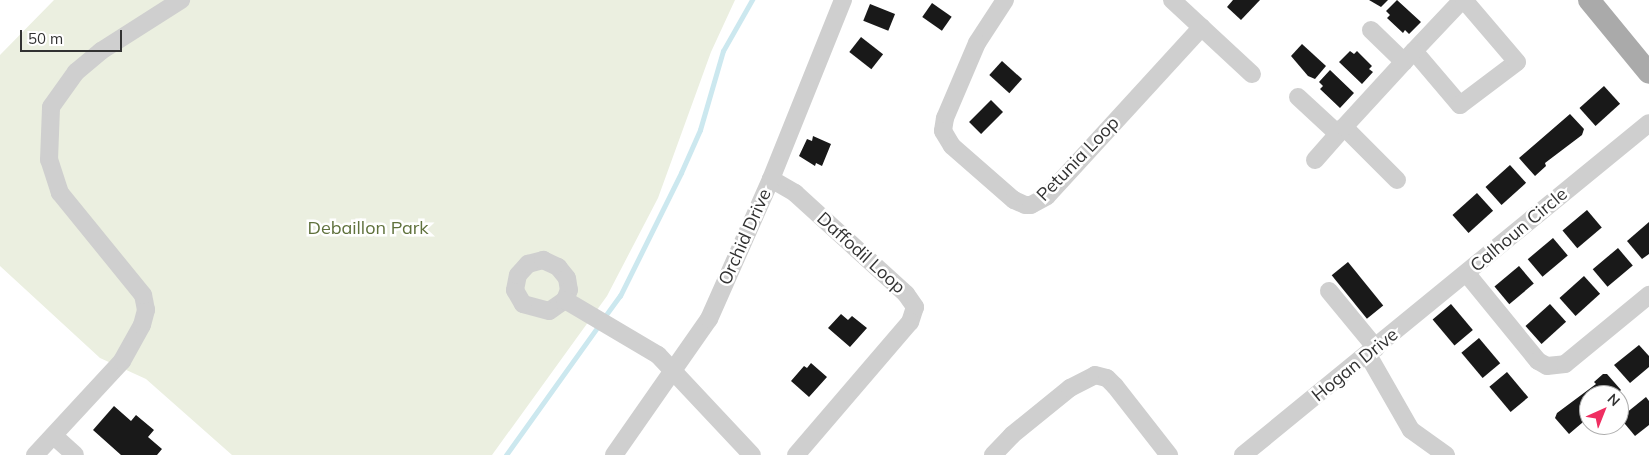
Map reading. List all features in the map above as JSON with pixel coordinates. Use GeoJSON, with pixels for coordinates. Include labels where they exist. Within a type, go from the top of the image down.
{"type":"FeatureCollection","features":[{"type":"Feature","properties":{"kind":"main road"},"geometry":{"type":"LineString","coordinates":[[1589,0],[1649,73]]}},
{"type":"Feature","properties":{"kind":"street"},"geometry":{"type":"LineString","coordinates":[[35,455],[122,361],[142,325],[146,310],[143,295],[60,193],[49,160],[51,107],[76,72],[100,52],[181,0]]}},
{"type":"Feature","properties":{"kind":"street","name":"Orchid Drive"},"geometry":{"type":"LineString","coordinates":[[614,455],[709,319],[771,179],[843,0]]}},
{"type":"Feature","properties":{"kind":"street","name":"Petunia Loop"},"geometry":{"type":"LineString","coordinates":[[1005,0],[977,43],[945,118],[943,131],[952,146],[1014,200],[1025,205],[1032,205],[1048,196],[1202,27]]}},
{"type":"Feature","properties":{"kind":"street"},"geometry":{"type":"LineString","coordinates":[[1172,0],[1252,74]]}},
{"type":"Feature","properties":{"kind":"street"},"geometry":{"type":"LineString","coordinates":[[1315,160],[1409,56],[1463,0],[1517,62],[1460,105],[1409,56],[1371,30]]}},
{"type":"Feature","properties":{"kind":"street"},"geometry":{"type":"LineString","coordinates":[[1298,97],[1398,180]]}},
{"type":"Feature","properties":{"kind":"street","name":"Calhoun Circle"},"geometry":{"type":"LineString","coordinates":[[1649,123],[1466,274],[1538,361],[1546,366],[1565,364],[1649,295]]}},
{"type":"Feature","properties":{"kind":"street","name":"Daffodil Loop"},"geometry":{"type":"LineString","coordinates":[[771,179],[795,193],[906,294],[915,307],[910,322],[796,455]]}},
{"type":"Feature","properties":{"kind":"street","name":"Hogan Drive"},"geometry":{"type":"LineString","coordinates":[[1243,455],[1466,274]]}},
{"type":"Feature","properties":{"kind":"street"},"geometry":{"type":"LineString","coordinates":[[1329,291],[1372,351],[1411,430],[1446,455]]}},
{"type":"Feature","properties":{"kind":"street"},"geometry":{"type":"LineString","coordinates":[[565,300],[658,355],[674,369],[752,455]]}},
{"type":"Feature","properties":{"kind":"street"},"geometry":{"type":"LineString","coordinates":[[993,455],[1012,435],[1070,388],[1095,375],[1107,378],[1115,386],[1169,455]]}},
{"type":"Feature","properties":{"kind":"street"},"geometry":{"type":"LineString","coordinates":[[54,436],[76,455]]}},
{"type":"Feature","properties":{"kind":"green space","name":"Debaillon Park"},"geometry":{"type":"Polygon","coordinates":[[[54,0],[735,0],[711,52],[658,198],[607,296],[492,455],[232,455],[146,379],[100,358],[0,266],[0,55],[54,0]]]}},
{"type":"Feature","properties":{"kind":"building"},"geometry":{"type":"Polygon","coordinates":[[[1233,0],[1260,0],[1241,20],[1227,7],[1233,0]]]}},
{"type":"Feature","properties":{"kind":"building"},"geometry":{"type":"Polygon","coordinates":[[[1369,0],[1388,0],[1381,7],[1369,0]]]}},
{"type":"Feature","properties":{"kind":"building"},"geometry":{"type":"Polygon","coordinates":[[[1397,0],[1421,22],[1409,34],[1405,30],[1403,33],[1387,18],[1390,15],[1386,11],[1397,0]]]}},
{"type":"Feature","properties":{"kind":"building"},"geometry":{"type":"Polygon","coordinates":[[[932,3],[952,17],[942,31],[922,17],[932,3]]]}},
{"type":"Feature","properties":{"kind":"building"},"geometry":{"type":"Polygon","coordinates":[[[870,4],[895,14],[888,31],[863,21],[870,4]]]}},
{"type":"Feature","properties":{"kind":"building"},"geometry":{"type":"Polygon","coordinates":[[[861,37],[883,54],[871,69],[849,52],[861,37]]]}},
{"type":"Feature","properties":{"kind":"building"},"geometry":{"type":"Polygon","coordinates":[[[1302,44],[1326,66],[1315,79],[1308,76],[1291,56],[1302,44]]]}},
{"type":"Feature","properties":{"kind":"building"},"geometry":{"type":"Polygon","coordinates":[[[1350,51],[1354,54],[1357,51],[1372,66],[1369,69],[1373,72],[1362,84],[1339,62],[1350,51]]]}},
{"type":"Feature","properties":{"kind":"building"},"geometry":{"type":"Polygon","coordinates":[[[1002,61],[1022,79],[1009,93],[989,75],[1002,61]]]}},
{"type":"Feature","properties":{"kind":"building"},"geometry":{"type":"Polygon","coordinates":[[[1330,70],[1354,93],[1340,108],[1320,89],[1323,86],[1319,82],[1330,70]]]}},
{"type":"Feature","properties":{"kind":"building"},"geometry":{"type":"Polygon","coordinates":[[[1604,86],[1620,104],[1596,126],[1579,108],[1604,86]]]}},
{"type":"Feature","properties":{"kind":"building"},"geometry":{"type":"Polygon","coordinates":[[[991,100],[1003,112],[981,134],[969,122],[991,100]]]}},
{"type":"Feature","properties":{"kind":"building"},"geometry":{"type":"Polygon","coordinates":[[[1570,114],[1584,129],[1582,135],[1545,163],[1546,166],[1535,176],[1519,158],[1570,114]]]}},
{"type":"Feature","properties":{"kind":"building"},"geometry":{"type":"Polygon","coordinates":[[[813,136],[831,144],[822,166],[816,163],[815,166],[799,156],[807,139],[812,141],[813,136]]]}},
{"type":"Feature","properties":{"kind":"building"},"geometry":{"type":"Polygon","coordinates":[[[1510,165],[1526,183],[1502,205],[1485,187],[1510,165]]]}},
{"type":"Feature","properties":{"kind":"building"},"geometry":{"type":"Polygon","coordinates":[[[1477,193],[1493,211],[1469,233],[1452,215],[1477,193]]]}},
{"type":"Feature","properties":{"kind":"building"},"geometry":{"type":"Polygon","coordinates":[[[1587,210],[1602,228],[1577,248],[1562,231],[1587,210]]]}},
{"type":"Feature","properties":{"kind":"building"},"geometry":{"type":"Polygon","coordinates":[[[1649,222],[1649,254],[1642,259],[1627,241],[1649,222]]]}},
{"type":"Feature","properties":{"kind":"building"},"geometry":{"type":"Polygon","coordinates":[[[1553,238],[1568,256],[1543,277],[1528,259],[1553,238]]]}},
{"type":"Feature","properties":{"kind":"building"},"geometry":{"type":"Polygon","coordinates":[[[1618,248],[1633,266],[1608,287],[1593,269],[1618,248]]]}},
{"type":"Feature","properties":{"kind":"building"},"geometry":{"type":"Polygon","coordinates":[[[1348,262],[1383,306],[1367,319],[1332,275],[1348,262]]]}},
{"type":"Feature","properties":{"kind":"building"},"geometry":{"type":"Polygon","coordinates":[[[1519,266],[1534,284],[1509,304],[1494,287],[1519,266]]]}},
{"type":"Feature","properties":{"kind":"building"},"geometry":{"type":"Polygon","coordinates":[[[1584,276],[1600,294],[1576,316],[1559,298],[1584,276]]]}},
{"type":"Feature","properties":{"kind":"building"},"geometry":{"type":"Polygon","coordinates":[[[1451,304],[1473,330],[1454,345],[1433,319],[1451,304]]]}},
{"type":"Feature","properties":{"kind":"building"},"geometry":{"type":"Polygon","coordinates":[[[1550,304],[1566,322],[1542,344],[1525,326],[1550,304]]]}},
{"type":"Feature","properties":{"kind":"building"},"geometry":{"type":"Polygon","coordinates":[[[841,314],[848,320],[852,316],[867,328],[850,347],[828,328],[841,314]]]}},
{"type":"Feature","properties":{"kind":"building"},"geometry":{"type":"Polygon","coordinates":[[[1479,338],[1500,363],[1483,378],[1461,353],[1479,338]]]}},
{"type":"Feature","properties":{"kind":"building"},"geometry":{"type":"Polygon","coordinates":[[[1639,345],[1649,356],[1649,367],[1630,383],[1614,365],[1639,345]]]}},
{"type":"Feature","properties":{"kind":"building"},"geometry":{"type":"Polygon","coordinates":[[[811,363],[827,377],[809,397],[791,381],[804,366],[807,368],[811,363]]]}},
{"type":"Feature","properties":{"kind":"building"},"geometry":{"type":"Polygon","coordinates":[[[1507,372],[1528,397],[1511,412],[1489,387],[1507,372]]]}},
{"type":"Feature","properties":{"kind":"building"},"geometry":{"type":"Polygon","coordinates":[[[1603,374],[1607,374],[1617,385],[1595,385],[1596,384],[1594,382],[1603,374]]]}},
{"type":"Feature","properties":{"kind":"building"},"geometry":{"type":"Polygon","coordinates":[[[1579,397],[1579,426],[1569,434],[1555,418],[1557,413],[1579,397]]]}},
{"type":"Feature","properties":{"kind":"building"},"geometry":{"type":"Polygon","coordinates":[[[1646,397],[1649,401],[1649,425],[1635,436],[1629,429],[1629,411],[1646,397]]]}},
{"type":"Feature","properties":{"kind":"building"},"geometry":{"type":"Polygon","coordinates":[[[114,406],[131,421],[136,415],[154,430],[148,437],[162,449],[157,455],[121,455],[93,430],[114,406]]]}},
{"type":"Feature","properties":{"kind":"waterway"},"geometry":{"type":"LineString","coordinates":[[603,319],[620,296],[681,173],[700,130],[723,51],[752,0]]}},
{"type":"Feature","properties":{"kind":"waterway"},"geometry":{"type":"LineString","coordinates":[[506,455],[599,325]]}}]}
